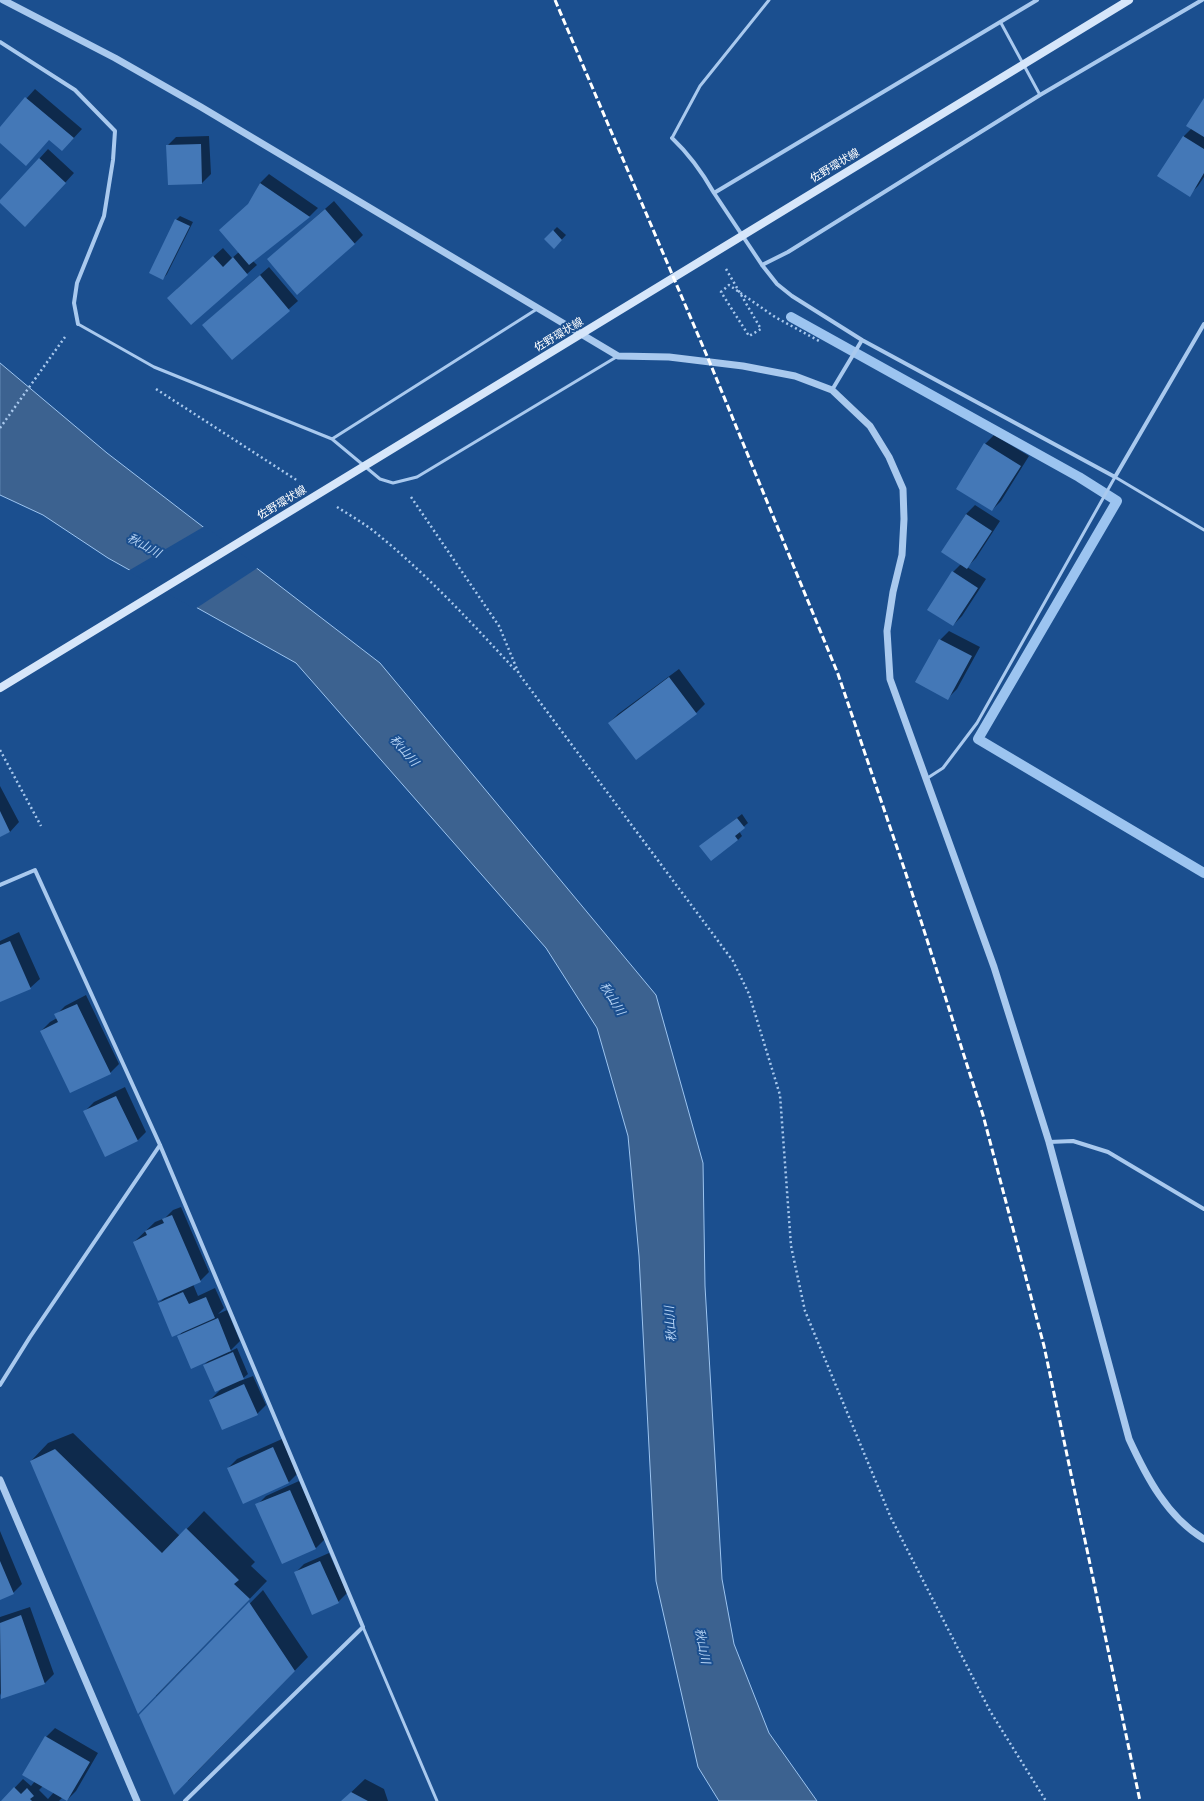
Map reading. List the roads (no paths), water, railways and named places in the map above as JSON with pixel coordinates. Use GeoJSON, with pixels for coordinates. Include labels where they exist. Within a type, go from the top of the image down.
{"type":"FeatureCollection","features":[{"type":"Feature","properties":{"kind":"main road","name":"佐野環状線"},"geometry":{"type":"LineString","coordinates":[[1,687],[1129,0]]}},
{"type":"Feature","properties":{"kind":"street"},"geometry":{"type":"LineString","coordinates":[[3,0],[115,58],[201,107],[618,356],[668,357],[743,366],[795,376],[832,390],[870,426],[889,457],[902,489],[904,519],[902,555],[893,592],[887,631],[890,679],[994,967],[1048,1142],[1130,1439],[1147,1477],[1167,1505],[1193,1532],[1204,1539]]}},
{"type":"Feature","properties":{"kind":"street"},"geometry":{"type":"LineString","coordinates":[[714,193],[1001,23],[1037,0]]}},
{"type":"Feature","properties":{"kind":"street"},"geometry":{"type":"LineString","coordinates":[[762,265],[788,252],[1040,95],[1202,0]]}},
{"type":"Feature","properties":{"kind":"street"},"geometry":{"type":"LineString","coordinates":[[0,42],[76,90],[115,131],[113,160],[104,216],[77,283],[74,303],[78,324]]}},
{"type":"Feature","properties":{"kind":"street"},"geometry":{"type":"LineString","coordinates":[[672,138],[703,172],[714,193],[762,265],[777,284],[792,296],[862,340],[1115,477],[1204,324]]}},
{"type":"Feature","properties":{"kind":"street"},"geometry":{"type":"LineString","coordinates":[[832,390],[862,340]]}},
{"type":"Feature","properties":{"kind":"street"},"geometry":{"type":"LineString","coordinates":[[0,885],[35,870],[160,1145],[363,1627],[185,1801]]}},
{"type":"Feature","properties":{"kind":"street"},"geometry":{"type":"LineString","coordinates":[[1048,1142],[1073,1141],[1108,1152],[1204,1209]]}},
{"type":"Feature","properties":{"kind":"street"},"geometry":{"type":"LineString","coordinates":[[0,1385],[30,1337],[160,1145]]}},
{"type":"Feature","properties":{"kind":"street"},"geometry":{"type":"LineString","coordinates":[[0,1480],[137,1801]]}},
{"type":"Feature","properties":{"kind":"lane"},"geometry":{"type":"LineString","coordinates":[[672,138],[700,86],[769,0]]}},
{"type":"Feature","properties":{"kind":"lane"},"geometry":{"type":"LineString","coordinates":[[1001,23],[1040,95]]}},
{"type":"Feature","properties":{"kind":"lane"},"geometry":{"type":"LineString","coordinates":[[332,439],[537,309]]}},
{"type":"Feature","properties":{"kind":"lane"},"geometry":{"type":"LineString","coordinates":[[78,324],[154,367],[332,439],[380,479],[393,483],[417,477],[618,356]]}},
{"type":"Feature","properties":{"kind":"lane"},"geometry":{"type":"LineString","coordinates":[[926,779],[943,768],[978,723],[1115,477],[1204,530]]}},
{"type":"Feature","properties":{"kind":"lane"},"geometry":{"type":"LineString","coordinates":[[363,1627],[437,1801]]}},
{"type":"Feature","properties":{"kind":"water","name":"秋山川"},"geometry":{"type":"Polygon","coordinates":[[[0,363],[107,453],[380,663],[656,995],[703,1163],[705,1286],[722,1579],[734,1644],[769,1733],[817,1801],[719,1801],[698,1767],[656,1581],[639,1256],[628,1136],[597,1028],[546,948],[296,663],[108,558],[43,515],[0,495],[0,363]]]}},
{"type":"Feature","properties":{"kind":"waterway"},"geometry":{"type":"LineString","coordinates":[[791,317],[1079,477],[1117,501],[978,739],[1204,873]]}},
{"type":"Feature","properties":{"kind":"railway"},"geometry":{"type":"LineString","coordinates":[[555,0],[710,363],[838,674],[906,874],[983,1115],[1044,1346],[1140,1801]]}}]}
